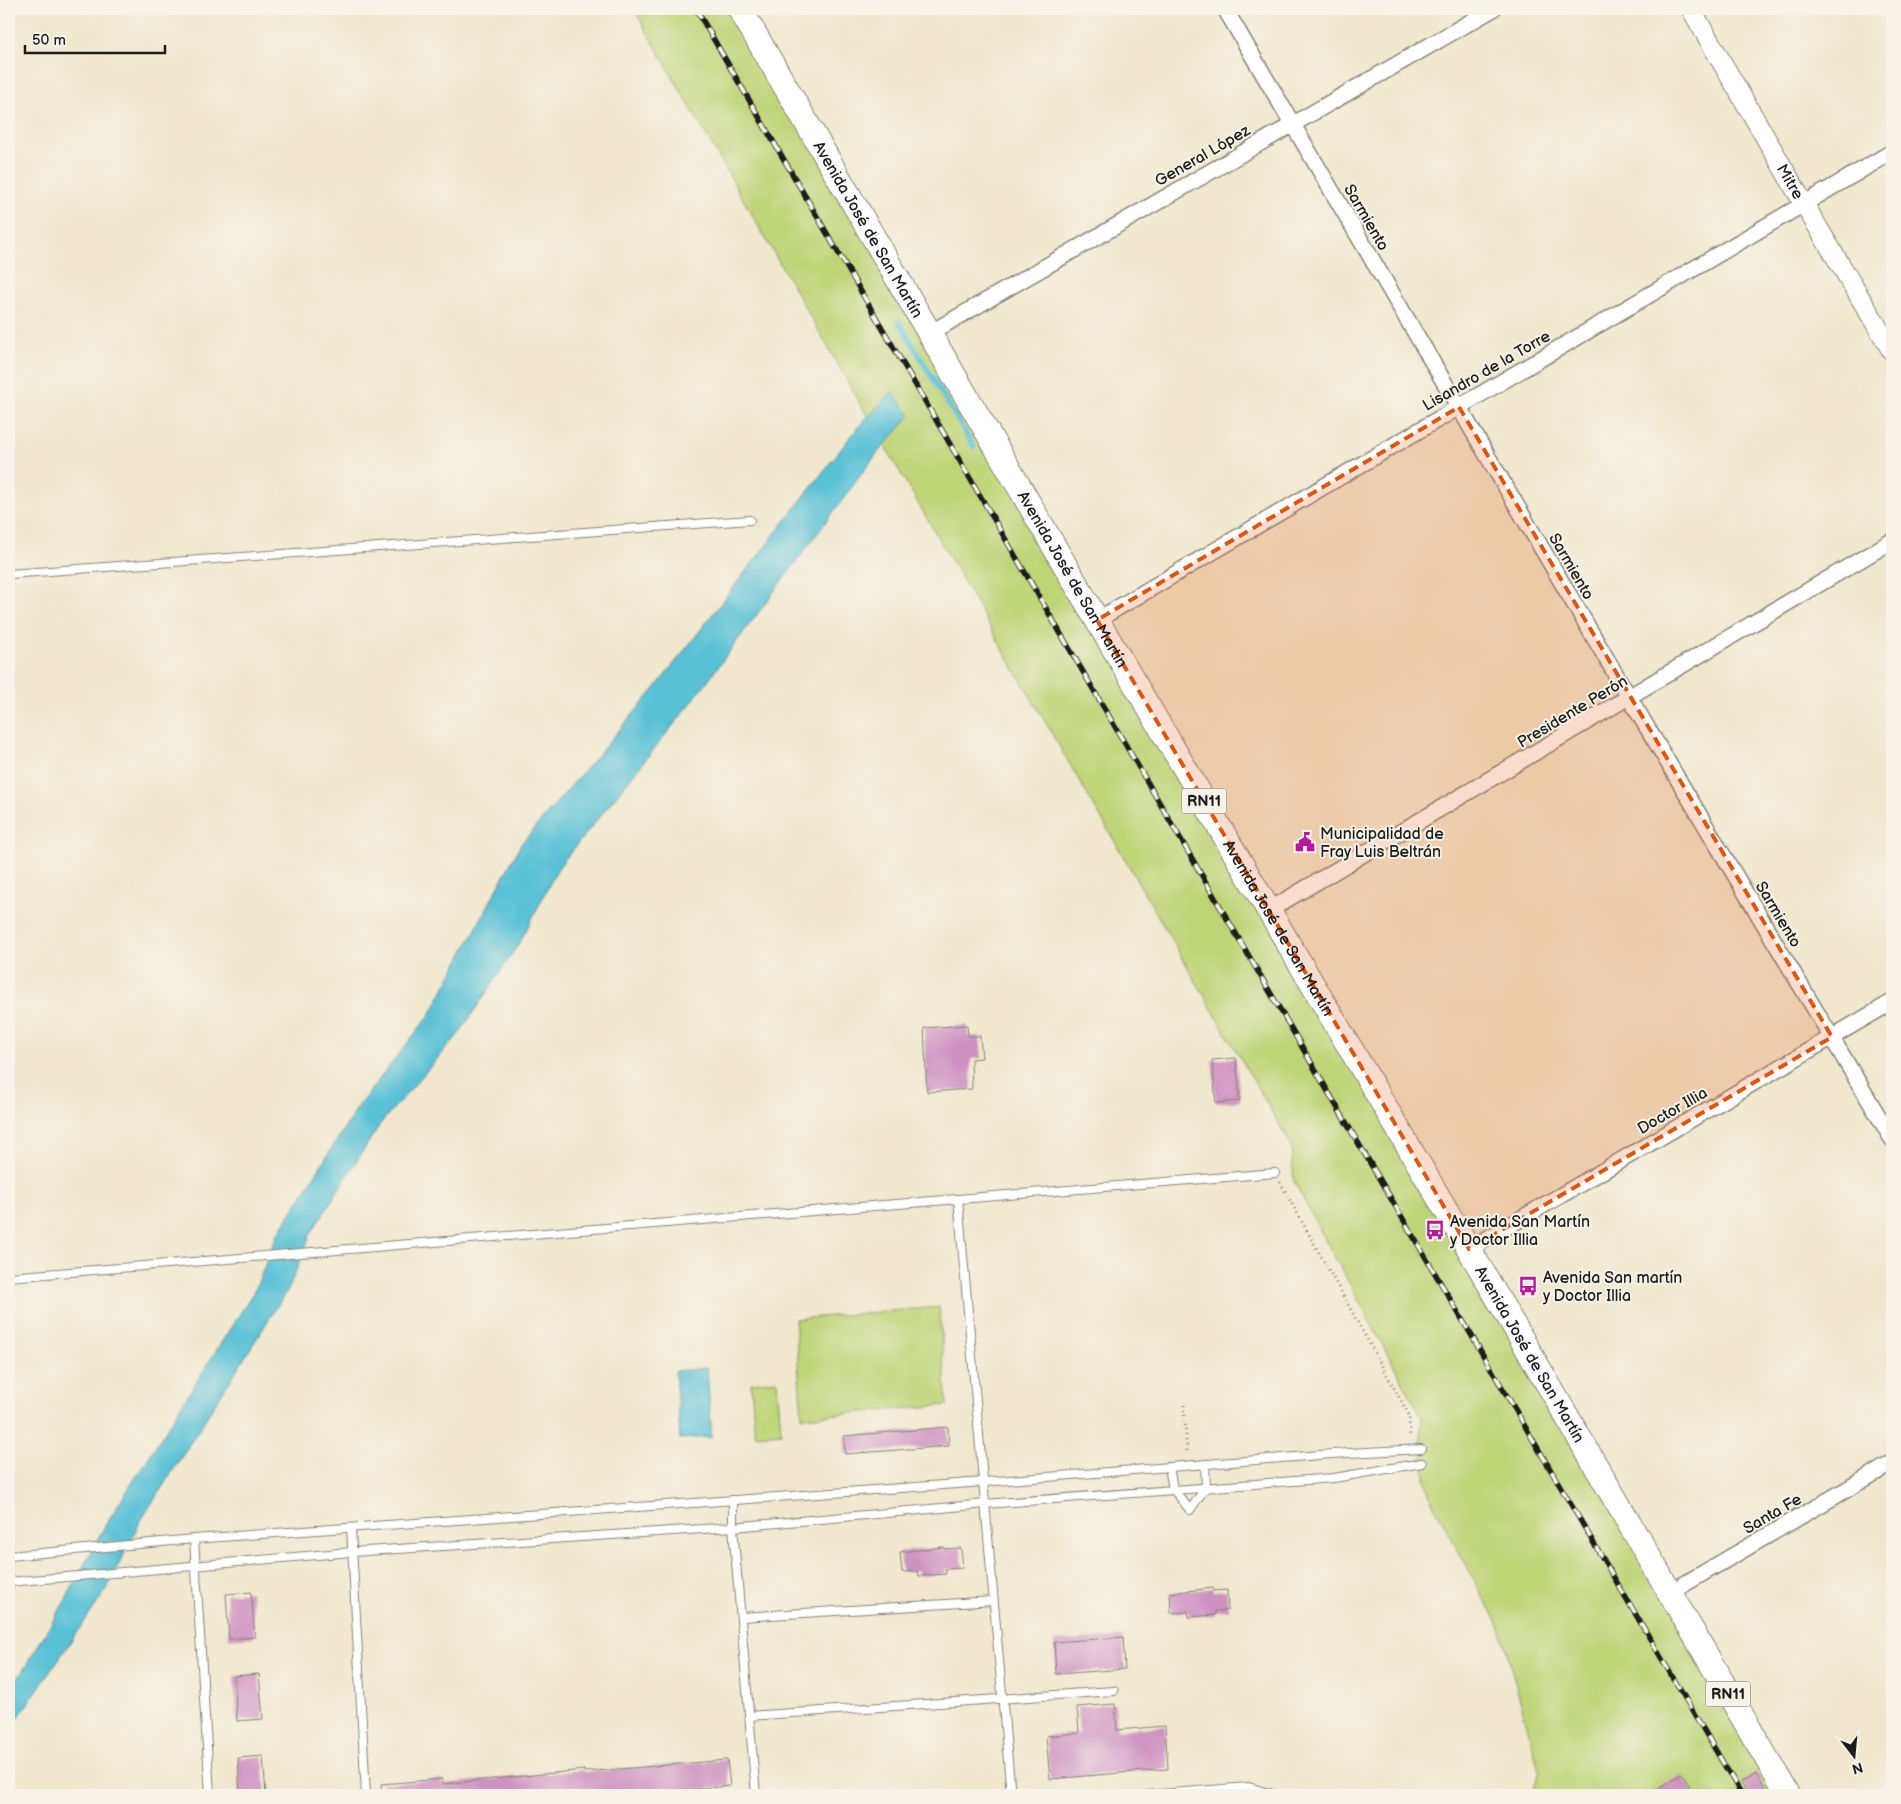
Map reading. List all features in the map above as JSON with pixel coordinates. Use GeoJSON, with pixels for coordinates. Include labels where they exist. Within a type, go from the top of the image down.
{"type":"FeatureCollection","features":[{"type":"Feature","properties":{"kind":"main road","name":"Avenida José de San Martín"},"geometry":{"type":"LineString","coordinates":[[740,9],[1788,1795]]}},
{"type":"Feature","properties":{"kind":"street","name":"Sarmiento"},"geometry":{"type":"LineString","coordinates":[[1225,9],[1629,697],[1892,1140]]}},
{"type":"Feature","properties":{"kind":"street","name":"General López"},"geometry":{"type":"LineString","coordinates":[[930,332],[1492,9]]}},
{"type":"Feature","properties":{"kind":"street","name":"Mitre"},"geometry":{"type":"LineString","coordinates":[[1691,9],[1892,351]]}},
{"type":"Feature","properties":{"kind":"street","name":"Lisandro de la Torre"},"geometry":{"type":"LineString","coordinates":[[1097,620],[1892,152]]}},
{"type":"Feature","properties":{"kind":"street","name":"Presidente Perón"},"geometry":{"type":"LineString","coordinates":[[1269,910],[1892,541]]}},
{"type":"Feature","properties":{"kind":"street","name":"Doctor Illia"},"geometry":{"type":"LineString","coordinates":[[1469,1249],[1892,1002]]}},
{"type":"Feature","properties":{"kind":"street","name":"Santa Fe"},"geometry":{"type":"LineString","coordinates":[[1669,1593],[1892,1464]]}},
{"type":"Feature","properties":{"kind":"lane"},"geometry":{"type":"LineString","coordinates":[[9,574],[750,520]]}},
{"type":"Feature","properties":{"kind":"lane"},"geometry":{"type":"LineString","coordinates":[[9,1277],[1275,1173]]}},
{"type":"Feature","properties":{"kind":"lane"},"geometry":{"type":"LineString","coordinates":[[958,1199],[1011,1795]]}},
{"type":"Feature","properties":{"kind":"lane"},"geometry":{"type":"LineString","coordinates":[[9,1556],[194,1539],[1421,1449]]}},
{"type":"Feature","properties":{"kind":"lane"},"geometry":{"type":"LineString","coordinates":[[9,1582],[352,1552],[733,1526],[985,1504],[1334,1478],[1422,1463]]}},
{"type":"Feature","properties":{"kind":"lane"},"geometry":{"type":"LineString","coordinates":[[1169,1467],[1173,1490],[1190,1510],[1206,1487],[1205,1464]]}},
{"type":"Feature","properties":{"kind":"lane"},"geometry":{"type":"LineString","coordinates":[[733,1500],[733,1526],[756,1795]]}},
{"type":"Feature","properties":{"kind":"lane"},"geometry":{"type":"LineString","coordinates":[[352,1528],[366,1795]]}},
{"type":"Feature","properties":{"kind":"lane"},"geometry":{"type":"LineString","coordinates":[[194,1539],[210,1795]]}},
{"type":"Feature","properties":{"kind":"lane"},"geometry":{"type":"LineString","coordinates":[[741,1617],[993,1601]]}},
{"type":"Feature","properties":{"kind":"lane"},"geometry":{"type":"LineString","coordinates":[[749,1716],[1114,1691]]}},
{"type":"Feature","properties":{"kind":"lane"},"geometry":{"type":"LineString","coordinates":[[1148,1795],[1248,1787],[1276,1795]]}},
{"type":"Feature","properties":{"kind":"path"},"geometry":{"type":"LineString","coordinates":[[1275,1173],[1409,1415],[1410,1450]]}},
{"type":"Feature","properties":{"kind":"path"},"geometry":{"type":"LineString","coordinates":[[1184,1405],[1188,1466]]}},
{"type":"Feature","properties":{"kind":"highlighted area"},"geometry":{"type":"Polygon","coordinates":[[[1459,407],[1832,1037],[1469,1249],[1097,620],[1459,407]]]}},
{"type":"Feature","properties":{"kind":"green space"},"geometry":{"type":"Polygon","coordinates":[[[634,9],[740,9],[1788,1795],[1532,1795],[1539,1770],[1501,1630],[1430,1498],[1422,1458],[1422,1417],[1294,1182],[1291,1145],[857,398],[634,9]]]}},
{"type":"Feature","properties":{"kind":"green space"},"geometry":{"type":"Polygon","coordinates":[[[939,1307],[947,1405],[802,1417],[795,1319],[939,1307]]]}},
{"type":"Feature","properties":{"kind":"green space"},"geometry":{"type":"Polygon","coordinates":[[[777,1380],[781,1433],[755,1435],[751,1383],[777,1380]]]}},
{"type":"Feature","properties":{"kind":"water"},"geometry":{"type":"Polygon","coordinates":[[[892,392],[911,415],[875,456],[688,707],[558,868],[521,940],[459,1034],[380,1124],[310,1235],[290,1286],[140,1522],[105,1592],[9,1731],[9,1693],[65,1601],[106,1524],[256,1288],[276,1237],[359,1105],[431,1013],[521,844],[653,691],[858,427],[892,392]]]}},
{"type":"Feature","properties":{"kind":"water"},"geometry":{"type":"Polygon","coordinates":[[[707,1368],[712,1437],[680,1439],[675,1371],[707,1368]]]}},
{"type":"Feature","properties":{"kind":"building"},"geometry":{"type":"Polygon","coordinates":[[[967,1025],[968,1036],[980,1036],[982,1058],[971,1059],[972,1089],[927,1092],[924,1028],[967,1025]]]}},
{"type":"Feature","properties":{"kind":"building"},"geometry":{"type":"Polygon","coordinates":[[[1236,1058],[1240,1101],[1216,1103],[1212,1060],[1236,1058]]]}},
{"type":"Feature","properties":{"kind":"building"},"geometry":{"type":"Polygon","coordinates":[[[948,1427],[949,1446],[845,1454],[844,1436],[948,1427]]]}},
{"type":"Feature","properties":{"kind":"building"},"geometry":{"type":"Polygon","coordinates":[[[944,1547],[944,1549],[961,1548],[963,1568],[945,1569],[946,1574],[919,1576],[918,1571],[902,1572],[900,1552],[944,1547]]]}},
{"type":"Feature","properties":{"kind":"building"},"geometry":{"type":"Polygon","coordinates":[[[1213,1588],[1213,1591],[1227,1590],[1228,1610],[1215,1611],[1215,1615],[1189,1617],[1188,1612],[1171,1613],[1170,1593],[1213,1588]]]}},
{"type":"Feature","properties":{"kind":"building"},"geometry":{"type":"Polygon","coordinates":[[[251,1592],[255,1637],[229,1639],[226,1594],[251,1592]]]}},
{"type":"Feature","properties":{"kind":"building"},"geometry":{"type":"Polygon","coordinates":[[[1123,1637],[1125,1669],[1056,1674],[1054,1642],[1123,1637]]]}},
{"type":"Feature","properties":{"kind":"building"},"geometry":{"type":"Polygon","coordinates":[[[259,1674],[263,1719],[237,1721],[234,1676],[259,1674]]]}},
{"type":"Feature","properties":{"kind":"building"},"geometry":{"type":"Polygon","coordinates":[[[1115,1704],[1117,1730],[1165,1726],[1168,1769],[1050,1779],[1046,1736],[1079,1733],[1077,1707],[1115,1704]]]}},
{"type":"Feature","properties":{"kind":"building"},"geometry":{"type":"Polygon","coordinates":[[[263,1756],[266,1795],[240,1795],[238,1758],[263,1756]]]}},
{"type":"Feature","properties":{"kind":"building"},"geometry":{"type":"Polygon","coordinates":[[[727,1760],[730,1786],[616,1795],[382,1795],[381,1784],[442,1779],[442,1784],[584,1770],[584,1772],[727,1760]]]}},
{"type":"Feature","properties":{"kind":"building"},"geometry":{"type":"Polygon","coordinates":[[[1756,1773],[1769,1795],[1749,1795],[1741,1782],[1756,1773]]]}},
{"type":"Feature","properties":{"kind":"building"},"geometry":{"type":"Polygon","coordinates":[[[1682,1774],[1695,1795],[1646,1795],[1674,1779],[1682,1774]]]}},
{"type":"Feature","properties":{"kind":"waterway"},"geometry":{"type":"LineString","coordinates":[[899,322],[974,447]]}},
{"type":"Feature","properties":{"kind":"railway"},"geometry":{"type":"LineString","coordinates":[[696,9],[1333,1100],[1742,1795]]}},
{"type":"Feature","properties":{"kind":"place","name":"Municipalidad de Fray Luis Beltrán"},"geometry":{"type":"Point","coordinates":[1305,842]}},
{"type":"Feature","properties":{"kind":"place","name":"Avenida San Martín y Doctor Illia"},"geometry":{"type":"Point","coordinates":[1435,1230]}},
{"type":"Feature","properties":{"kind":"place","name":"Avenida San martín y Doctor Illia"},"geometry":{"type":"Point","coordinates":[1528,1286]}}]}
